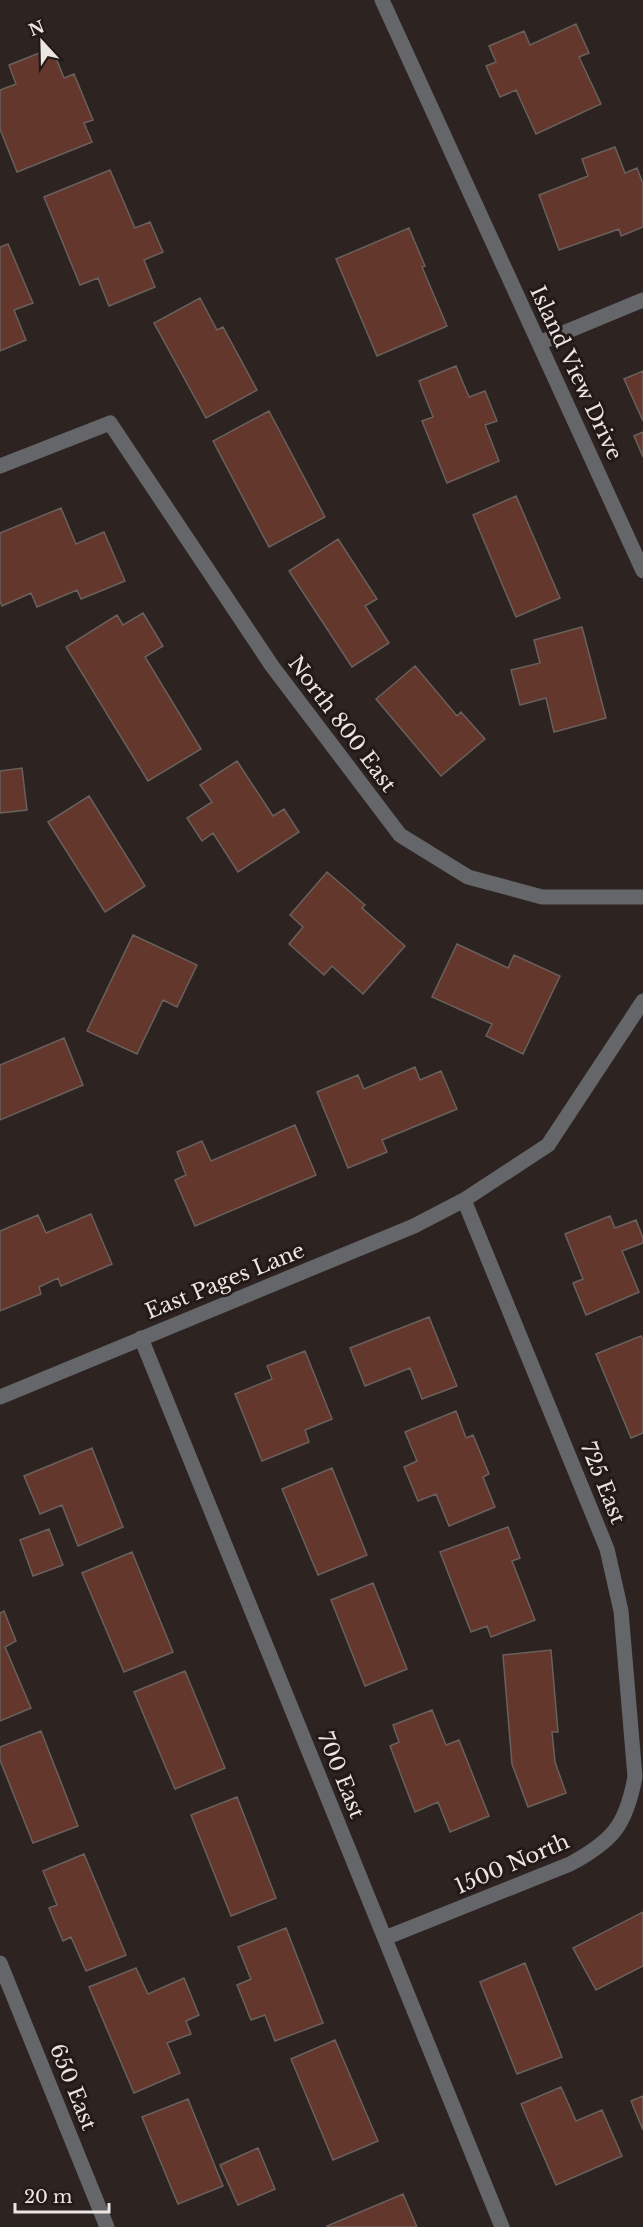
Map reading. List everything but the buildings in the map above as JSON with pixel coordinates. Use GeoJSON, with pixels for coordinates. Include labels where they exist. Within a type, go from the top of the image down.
{"type":"FeatureCollection","features":[{"type":"Feature","properties":{"kind":"street","name":"Island View Drive"},"geometry":{"type":"LineString","coordinates":[[382,0],[643,571]]}},
{"type":"Feature","properties":{"kind":"street"},"geometry":{"type":"LineString","coordinates":[[539,343],[643,300]]}},
{"type":"Feature","properties":{"kind":"street","name":"North 800 East"},"geometry":{"type":"LineString","coordinates":[[0,466],[110,423],[272,666],[400,835],[468,877],[542,897],[643,897]]}},
{"type":"Feature","properties":{"kind":"street"},"geometry":{"type":"LineString","coordinates":[[464,1200],[548,1145],[643,1001]]}},
{"type":"Feature","properties":{"kind":"street","name":"East Pages Lane"},"geometry":{"type":"LineString","coordinates":[[0,1397],[414,1226],[464,1200]]}},
{"type":"Feature","properties":{"kind":"street","name":"725 East"},"geometry":{"type":"LineString","coordinates":[[464,1200],[607,1549],[621,1611],[635,1777],[631,1798]]}},
{"type":"Feature","properties":{"kind":"street","name":"700 East"},"geometry":{"type":"LineString","coordinates":[[141,1338],[502,2227]]}},
{"type":"Feature","properties":{"kind":"street","name":"1500 North"},"geometry":{"type":"LineString","coordinates":[[385,1938],[570,1864],[590,1853],[609,1839],[622,1820],[631,1798]]}},
{"type":"Feature","properties":{"kind":"street","name":"650 East"},"geometry":{"type":"LineString","coordinates":[[0,1964],[108,2227]]}}]}
